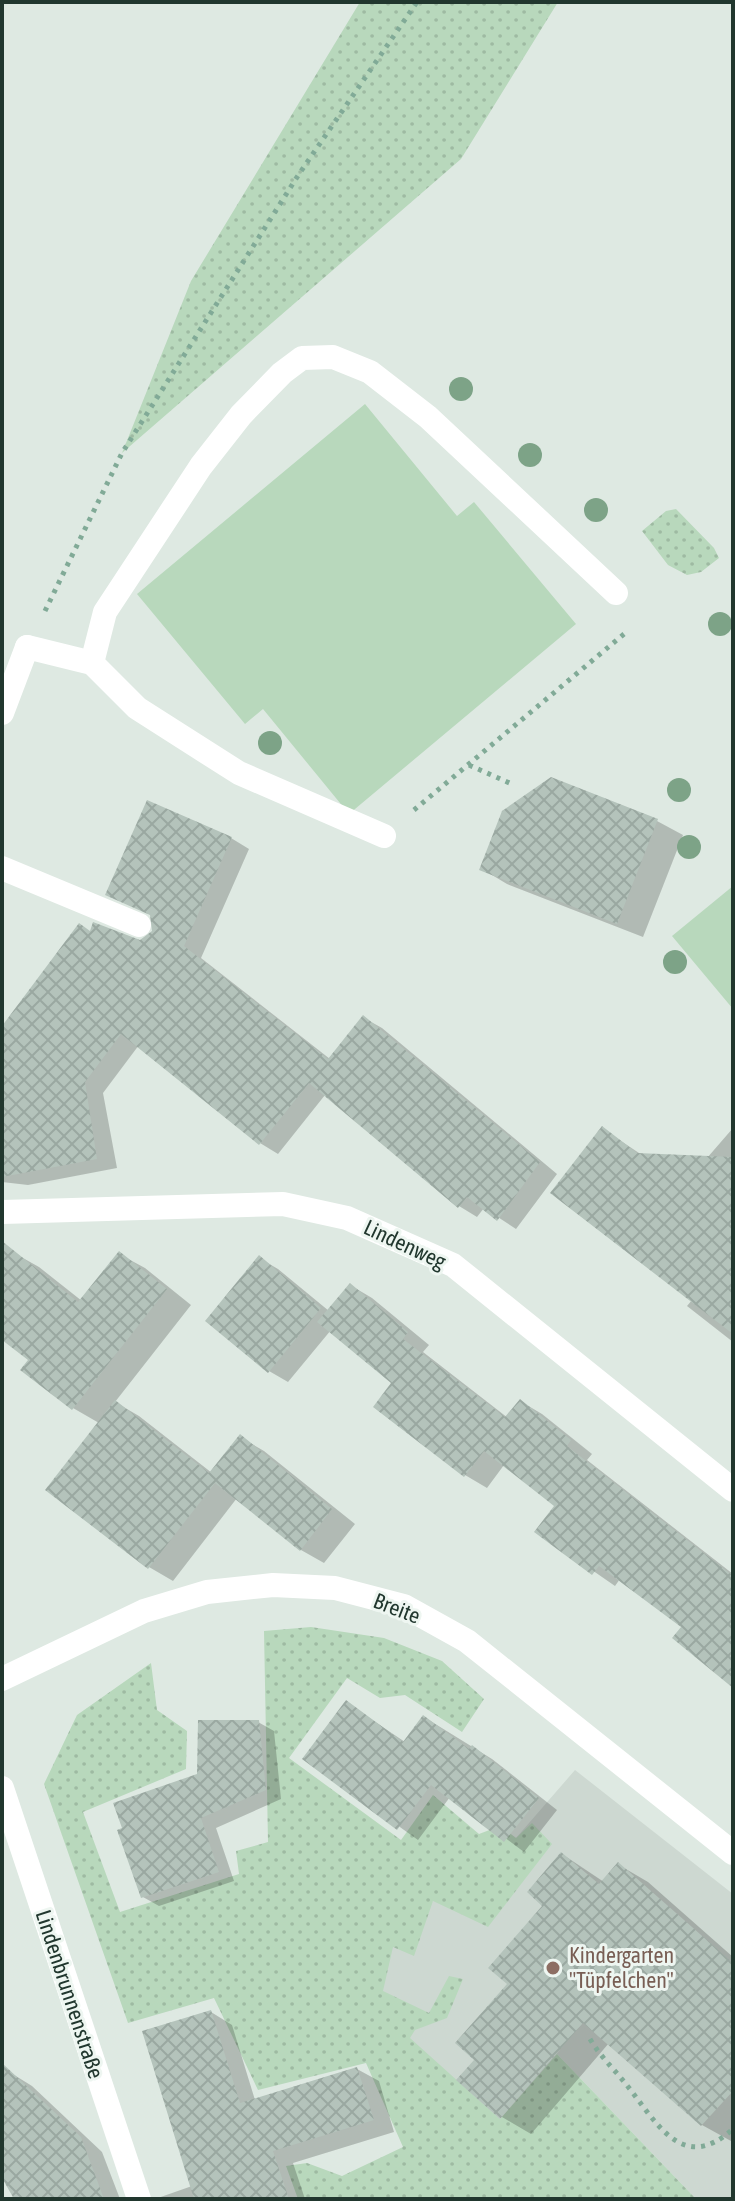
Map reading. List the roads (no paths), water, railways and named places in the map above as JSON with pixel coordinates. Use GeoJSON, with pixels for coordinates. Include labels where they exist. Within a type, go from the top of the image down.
{"type":"FeatureCollection","features":[{"type":"Feature","properties":{"kind":"street"},"geometry":{"type":"LineString","coordinates":[[92,663],[105,612],[201,466],[241,415],[282,373],[302,358],[333,357],[370,372],[428,417],[616,593]]}},
{"type":"Feature","properties":{"kind":"street"},"geometry":{"type":"LineString","coordinates":[[2,713],[27,647],[92,663],[137,708],[239,773],[384,836]]}},
{"type":"Feature","properties":{"kind":"street"},"geometry":{"type":"LineString","coordinates":[[2,868],[139,925]]}},
{"type":"Feature","properties":{"kind":"street","name":"Lindenweg"},"geometry":{"type":"LineString","coordinates":[[2,1212],[283,1204],[347,1218],[453,1265],[733,1490]]}},
{"type":"Feature","properties":{"kind":"street","name":"Breite"},"geometry":{"type":"LineString","coordinates":[[2,1679],[144,1611],[207,1592],[273,1585],[335,1588],[404,1606],[467,1641],[731,1848]]}},
{"type":"Feature","properties":{"kind":"street","name":"Lindenbrunnenstraße"},"geometry":{"type":"LineString","coordinates":[[2,1788],[139,2199]]}},
{"type":"Feature","properties":{"kind":"place","name":"Kindergarten \"Tüpfelchen\""},"geometry":{"type":"Point","coordinates":[553,1968]}}]}
